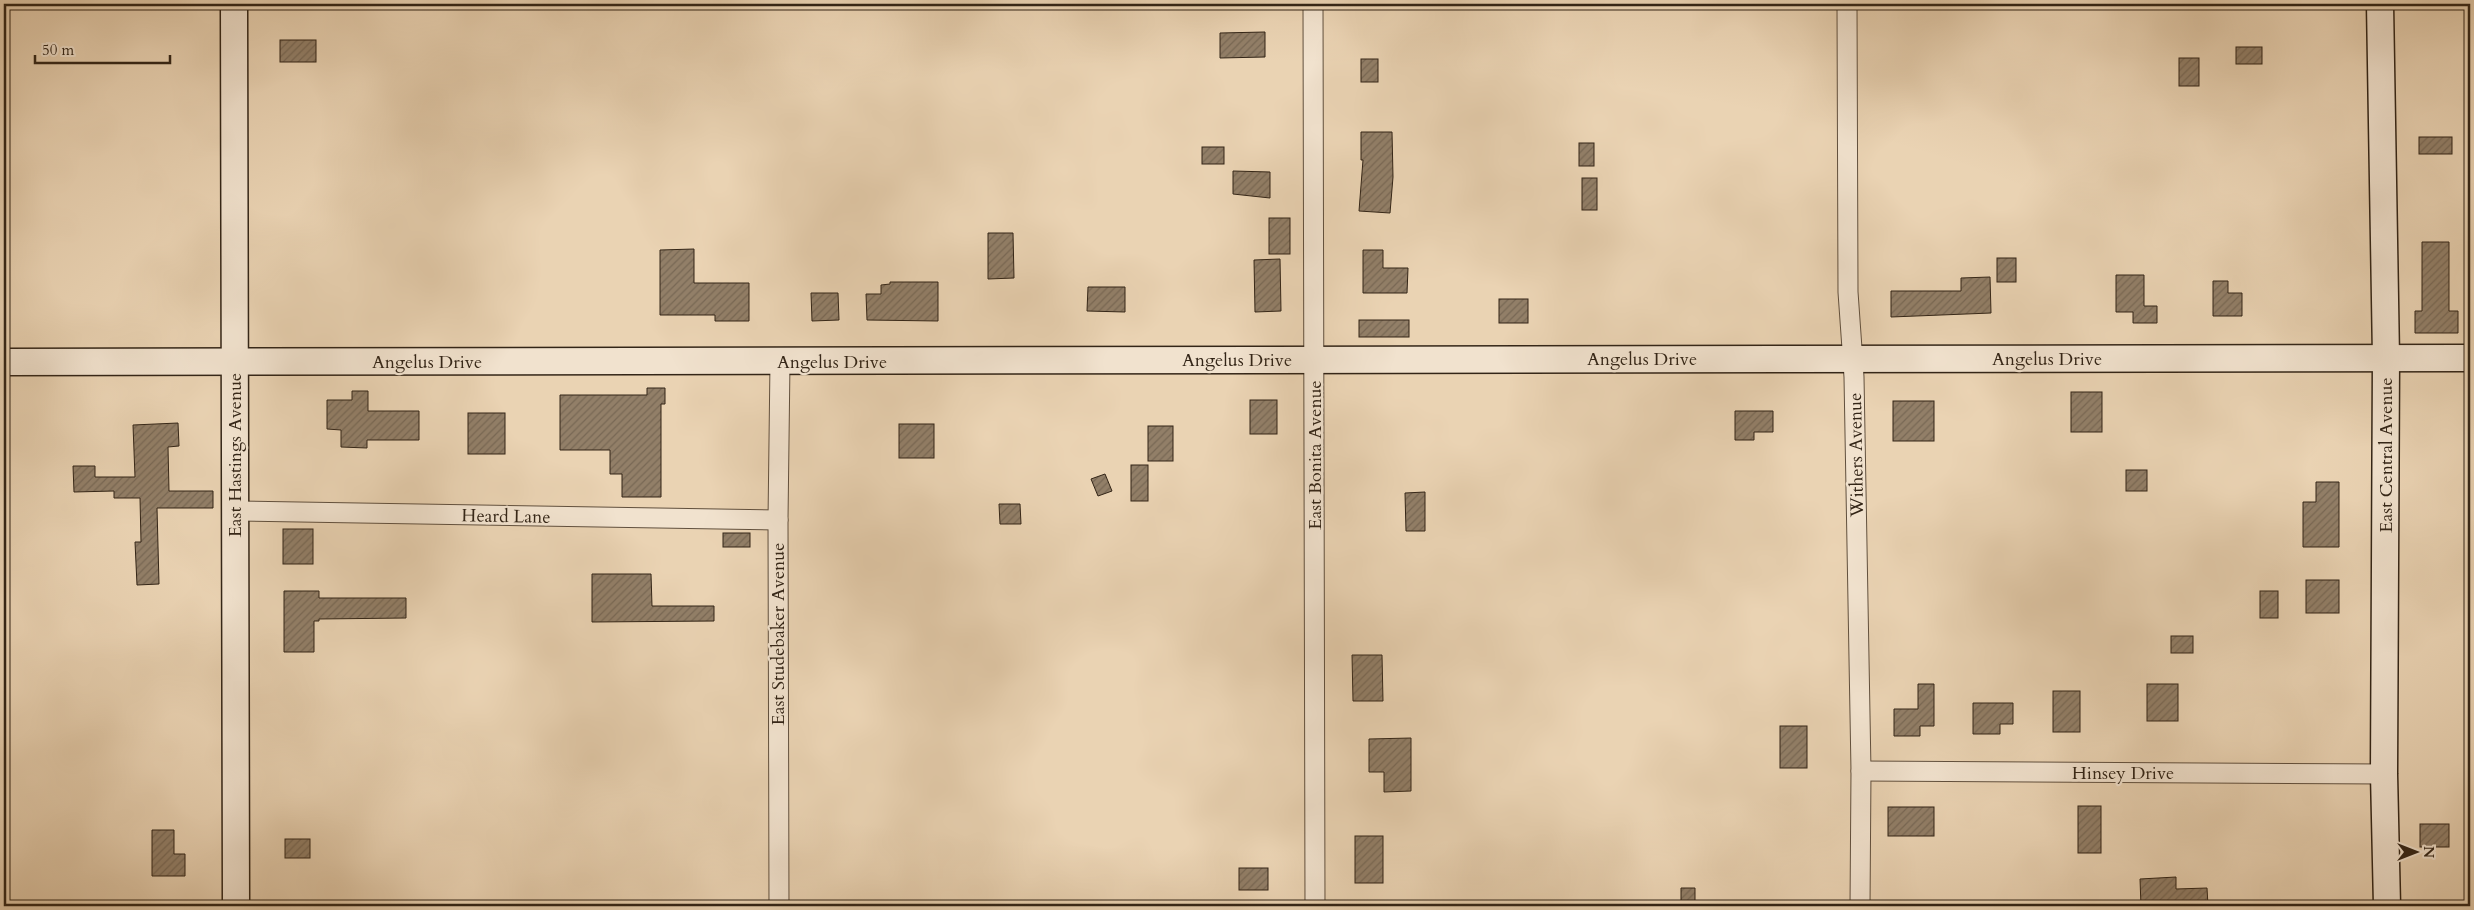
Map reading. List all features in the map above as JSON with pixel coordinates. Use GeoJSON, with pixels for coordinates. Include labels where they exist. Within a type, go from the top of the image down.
{"type":"FeatureCollection","features":[{"type":"Feature","properties":{"kind":"street","name":"East Hastings Avenue"},"geometry":{"type":"LineString","coordinates":[[234,4],[236,906]]}},
{"type":"Feature","properties":{"kind":"street","name":"East Bonita Avenue"},"geometry":{"type":"LineString","coordinates":[[1313,4],[1315,906]]}},
{"type":"Feature","properties":{"kind":"street","name":"Withers Avenue"},"geometry":{"type":"LineString","coordinates":[[1847,4],[1848,292],[1853,359],[1861,771],[1860,906]]}},
{"type":"Feature","properties":{"kind":"street","name":"East Central Avenue"},"geometry":{"type":"LineString","coordinates":[[2380,4],[2386,358],[2384,774],[2387,906]]}},
{"type":"Feature","properties":{"kind":"street","name":"Angelus Drive"},"geometry":{"type":"LineString","coordinates":[[4,362],[2470,358]]}},
{"type":"Feature","properties":{"kind":"street","name":"East Studebaker Avenue"},"geometry":{"type":"LineString","coordinates":[[779,906],[778,520],[780,362]]}},
{"type":"Feature","properties":{"kind":"street","name":"Heard Lane"},"geometry":{"type":"LineString","coordinates":[[235,511],[778,520]]}},
{"type":"Feature","properties":{"kind":"street","name":"Hinsey Drive"},"geometry":{"type":"LineString","coordinates":[[1861,771],[2384,774]]}},
{"type":"Feature","properties":{"kind":"building"},"geometry":{"type":"Polygon","coordinates":[[[1265,32],[1265,57],[1220,58],[1220,33],[1265,32]]]}},
{"type":"Feature","properties":{"kind":"building"},"geometry":{"type":"Polygon","coordinates":[[[280,40],[316,40],[316,62],[280,62],[280,40]]]}},
{"type":"Feature","properties":{"kind":"building"},"geometry":{"type":"Polygon","coordinates":[[[2236,47],[2262,47],[2262,64],[2236,64],[2236,47]]]}},
{"type":"Feature","properties":{"kind":"building"},"geometry":{"type":"Polygon","coordinates":[[[2179,58],[2199,58],[2199,86],[2179,86],[2179,58]]]}},
{"type":"Feature","properties":{"kind":"building"},"geometry":{"type":"Polygon","coordinates":[[[1361,59],[1378,59],[1378,82],[1361,82],[1361,59]]]}},
{"type":"Feature","properties":{"kind":"building"},"geometry":{"type":"Polygon","coordinates":[[[1361,132],[1392,132],[1393,177],[1390,213],[1359,211],[1363,160],[1361,160],[1361,132]]]}},
{"type":"Feature","properties":{"kind":"building"},"geometry":{"type":"Polygon","coordinates":[[[2419,137],[2452,137],[2452,154],[2419,154],[2419,137]]]}},
{"type":"Feature","properties":{"kind":"building"},"geometry":{"type":"Polygon","coordinates":[[[1579,143],[1594,143],[1594,166],[1579,166],[1579,143]]]}},
{"type":"Feature","properties":{"kind":"building"},"geometry":{"type":"Polygon","coordinates":[[[1202,147],[1224,147],[1224,164],[1202,164],[1202,147]]]}},
{"type":"Feature","properties":{"kind":"building"},"geometry":{"type":"Polygon","coordinates":[[[1233,171],[1270,172],[1270,198],[1233,194],[1233,171]]]}},
{"type":"Feature","properties":{"kind":"building"},"geometry":{"type":"Polygon","coordinates":[[[1582,178],[1597,178],[1597,210],[1582,210],[1582,178]]]}},
{"type":"Feature","properties":{"kind":"building"},"geometry":{"type":"Polygon","coordinates":[[[1269,218],[1290,218],[1290,254],[1269,254],[1269,218]]]}},
{"type":"Feature","properties":{"kind":"building"},"geometry":{"type":"Polygon","coordinates":[[[988,233],[1013,233],[1014,278],[988,279],[988,233]]]}},
{"type":"Feature","properties":{"kind":"building"},"geometry":{"type":"Polygon","coordinates":[[[2422,242],[2449,242],[2449,311],[2458,311],[2458,333],[2415,333],[2415,311],[2422,311],[2422,242]]]}},
{"type":"Feature","properties":{"kind":"building"},"geometry":{"type":"Polygon","coordinates":[[[694,249],[694,283],[749,283],[749,321],[715,321],[715,315],[660,315],[660,250],[694,249]]]}},
{"type":"Feature","properties":{"kind":"building"},"geometry":{"type":"Polygon","coordinates":[[[1363,250],[1383,250],[1383,268],[1408,268],[1407,293],[1363,293],[1363,250]]]}},
{"type":"Feature","properties":{"kind":"building"},"geometry":{"type":"Polygon","coordinates":[[[1997,258],[2016,258],[2016,282],[1997,282],[1997,258]]]}},
{"type":"Feature","properties":{"kind":"building"},"geometry":{"type":"Polygon","coordinates":[[[1280,259],[1281,311],[1255,312],[1254,260],[1280,259]]]}},
{"type":"Feature","properties":{"kind":"building"},"geometry":{"type":"Polygon","coordinates":[[[2116,275],[2144,275],[2144,306],[2157,306],[2157,323],[2133,323],[2133,312],[2116,312],[2116,275]]]}},
{"type":"Feature","properties":{"kind":"building"},"geometry":{"type":"Polygon","coordinates":[[[1990,277],[1991,313],[1891,317],[1891,291],[1961,291],[1961,278],[1990,277]]]}},
{"type":"Feature","properties":{"kind":"building"},"geometry":{"type":"Polygon","coordinates":[[[2213,281],[2228,281],[2228,293],[2242,293],[2242,316],[2213,316],[2213,281]]]}},
{"type":"Feature","properties":{"kind":"building"},"geometry":{"type":"Polygon","coordinates":[[[890,282],[938,282],[938,321],[867,320],[866,294],[881,294],[881,285],[890,284],[890,282]]]}},
{"type":"Feature","properties":{"kind":"building"},"geometry":{"type":"Polygon","coordinates":[[[1088,287],[1125,287],[1125,312],[1087,311],[1088,287]]]}},
{"type":"Feature","properties":{"kind":"building"},"geometry":{"type":"Polygon","coordinates":[[[811,293],[838,293],[839,320],[812,321],[811,293]]]}},
{"type":"Feature","properties":{"kind":"building"},"geometry":{"type":"Polygon","coordinates":[[[1499,299],[1528,299],[1528,323],[1499,323],[1499,299]]]}},
{"type":"Feature","properties":{"kind":"building"},"geometry":{"type":"Polygon","coordinates":[[[1359,320],[1409,320],[1409,337],[1359,337],[1359,320]]]}},
{"type":"Feature","properties":{"kind":"building"},"geometry":{"type":"Polygon","coordinates":[[[647,388],[665,388],[665,404],[661,404],[661,497],[622,497],[622,474],[610,474],[610,450],[560,450],[560,395],[647,395],[647,388]]]}},
{"type":"Feature","properties":{"kind":"building"},"geometry":{"type":"Polygon","coordinates":[[[352,391],[368,391],[368,411],[419,411],[419,440],[367,440],[367,448],[341,447],[341,430],[327,429],[327,400],[352,400],[352,391]]]}},
{"type":"Feature","properties":{"kind":"building"},"geometry":{"type":"Polygon","coordinates":[[[2071,392],[2102,392],[2102,432],[2071,432],[2071,392]]]}},
{"type":"Feature","properties":{"kind":"building"},"geometry":{"type":"Polygon","coordinates":[[[1250,400],[1277,400],[1277,434],[1250,434],[1250,400]]]}},
{"type":"Feature","properties":{"kind":"building"},"geometry":{"type":"Polygon","coordinates":[[[1893,401],[1934,401],[1934,441],[1893,441],[1893,401]]]}},
{"type":"Feature","properties":{"kind":"building"},"geometry":{"type":"Polygon","coordinates":[[[1735,411],[1773,411],[1773,432],[1754,432],[1754,440],[1735,440],[1735,411]]]}},
{"type":"Feature","properties":{"kind":"building"},"geometry":{"type":"Polygon","coordinates":[[[468,413],[505,413],[505,454],[468,454],[468,413]]]}},
{"type":"Feature","properties":{"kind":"building"},"geometry":{"type":"Polygon","coordinates":[[[178,423],[179,446],[168,447],[169,491],[213,491],[213,508],[157,508],[159,584],[137,585],[135,542],[141,542],[140,498],[114,498],[114,491],[74,492],[73,466],[95,466],[95,477],[135,477],[133,425],[178,423]]]}},
{"type":"Feature","properties":{"kind":"building"},"geometry":{"type":"Polygon","coordinates":[[[899,424],[934,424],[934,458],[899,458],[899,424]]]}},
{"type":"Feature","properties":{"kind":"building"},"geometry":{"type":"Polygon","coordinates":[[[1148,426],[1173,426],[1173,461],[1148,461],[1148,426]]]}},
{"type":"Feature","properties":{"kind":"building"},"geometry":{"type":"Polygon","coordinates":[[[1131,465],[1148,465],[1148,501],[1131,501],[1131,465]]]}},
{"type":"Feature","properties":{"kind":"building"},"geometry":{"type":"Polygon","coordinates":[[[2126,470],[2147,470],[2147,491],[2126,491],[2126,470]]]}},
{"type":"Feature","properties":{"kind":"building"},"geometry":{"type":"Polygon","coordinates":[[[1105,474],[1112,491],[1098,496],[1091,479],[1105,474]]]}},
{"type":"Feature","properties":{"kind":"building"},"geometry":{"type":"Polygon","coordinates":[[[2316,482],[2339,482],[2339,547],[2303,547],[2303,502],[2316,502],[2316,482]]]}},
{"type":"Feature","properties":{"kind":"building"},"geometry":{"type":"Polygon","coordinates":[[[1425,492],[1425,531],[1406,531],[1405,493],[1425,492]]]}},
{"type":"Feature","properties":{"kind":"building"},"geometry":{"type":"Polygon","coordinates":[[[999,504],[1020,504],[1021,524],[1000,524],[999,504]]]}},
{"type":"Feature","properties":{"kind":"building"},"geometry":{"type":"Polygon","coordinates":[[[283,529],[313,529],[313,564],[283,564],[283,529]]]}},
{"type":"Feature","properties":{"kind":"building"},"geometry":{"type":"Polygon","coordinates":[[[723,533],[750,533],[750,547],[723,547],[723,533]]]}},
{"type":"Feature","properties":{"kind":"building"},"geometry":{"type":"Polygon","coordinates":[[[592,574],[651,574],[652,606],[714,606],[714,621],[592,622],[592,574]]]}},
{"type":"Feature","properties":{"kind":"building"},"geometry":{"type":"Polygon","coordinates":[[[2306,580],[2339,580],[2339,613],[2306,613],[2306,580]]]}},
{"type":"Feature","properties":{"kind":"building"},"geometry":{"type":"Polygon","coordinates":[[[284,591],[319,591],[319,598],[406,598],[406,618],[319,619],[319,621],[314,621],[314,652],[284,652],[284,591]]]}},
{"type":"Feature","properties":{"kind":"building"},"geometry":{"type":"Polygon","coordinates":[[[2260,591],[2278,591],[2278,618],[2260,618],[2260,591]]]}},
{"type":"Feature","properties":{"kind":"building"},"geometry":{"type":"Polygon","coordinates":[[[2171,636],[2193,636],[2193,653],[2171,653],[2171,636]]]}},
{"type":"Feature","properties":{"kind":"building"},"geometry":{"type":"Polygon","coordinates":[[[1352,655],[1382,655],[1383,701],[1353,701],[1352,655]]]}},
{"type":"Feature","properties":{"kind":"building"},"geometry":{"type":"Polygon","coordinates":[[[1918,684],[1934,684],[1934,726],[1920,726],[1920,736],[1894,736],[1894,709],[1918,709],[1918,684]]]}},
{"type":"Feature","properties":{"kind":"building"},"geometry":{"type":"Polygon","coordinates":[[[2147,684],[2178,684],[2178,721],[2147,721],[2147,684]]]}},
{"type":"Feature","properties":{"kind":"building"},"geometry":{"type":"Polygon","coordinates":[[[2053,691],[2080,691],[2080,732],[2053,732],[2053,691]]]}},
{"type":"Feature","properties":{"kind":"building"},"geometry":{"type":"Polygon","coordinates":[[[1973,703],[2013,703],[2013,724],[2000,724],[2000,734],[1973,734],[1973,703]]]}},
{"type":"Feature","properties":{"kind":"building"},"geometry":{"type":"Polygon","coordinates":[[[1780,726],[1807,726],[1807,768],[1780,768],[1780,726]]]}},
{"type":"Feature","properties":{"kind":"building"},"geometry":{"type":"Polygon","coordinates":[[[1411,738],[1411,791],[1384,792],[1384,772],[1369,772],[1369,739],[1411,738]]]}},
{"type":"Feature","properties":{"kind":"building"},"geometry":{"type":"Polygon","coordinates":[[[2078,806],[2101,806],[2101,853],[2078,853],[2078,806]]]}},
{"type":"Feature","properties":{"kind":"building"},"geometry":{"type":"Polygon","coordinates":[[[1888,807],[1934,807],[1934,836],[1888,836],[1888,807]]]}},
{"type":"Feature","properties":{"kind":"building"},"geometry":{"type":"Polygon","coordinates":[[[2420,824],[2449,824],[2449,847],[2420,847],[2420,824]]]}},
{"type":"Feature","properties":{"kind":"building"},"geometry":{"type":"Polygon","coordinates":[[[152,830],[174,830],[174,854],[185,854],[185,876],[152,876],[152,830]]]}},
{"type":"Feature","properties":{"kind":"building"},"geometry":{"type":"Polygon","coordinates":[[[1355,836],[1383,836],[1383,883],[1355,883],[1355,836]]]}},
{"type":"Feature","properties":{"kind":"building"},"geometry":{"type":"Polygon","coordinates":[[[285,839],[310,839],[310,858],[285,858],[285,839]]]}},
{"type":"Feature","properties":{"kind":"building"},"geometry":{"type":"Polygon","coordinates":[[[1239,868],[1268,868],[1268,890],[1239,890],[1239,868]]]}},
{"type":"Feature","properties":{"kind":"building"},"geometry":{"type":"Polygon","coordinates":[[[2176,877],[2176,889],[2207,888],[2208,906],[2141,906],[2140,879],[2176,877]]]}},
{"type":"Feature","properties":{"kind":"building"},"geometry":{"type":"Polygon","coordinates":[[[1681,888],[1695,888],[1695,902],[1681,901],[1681,888]]]}}]}
